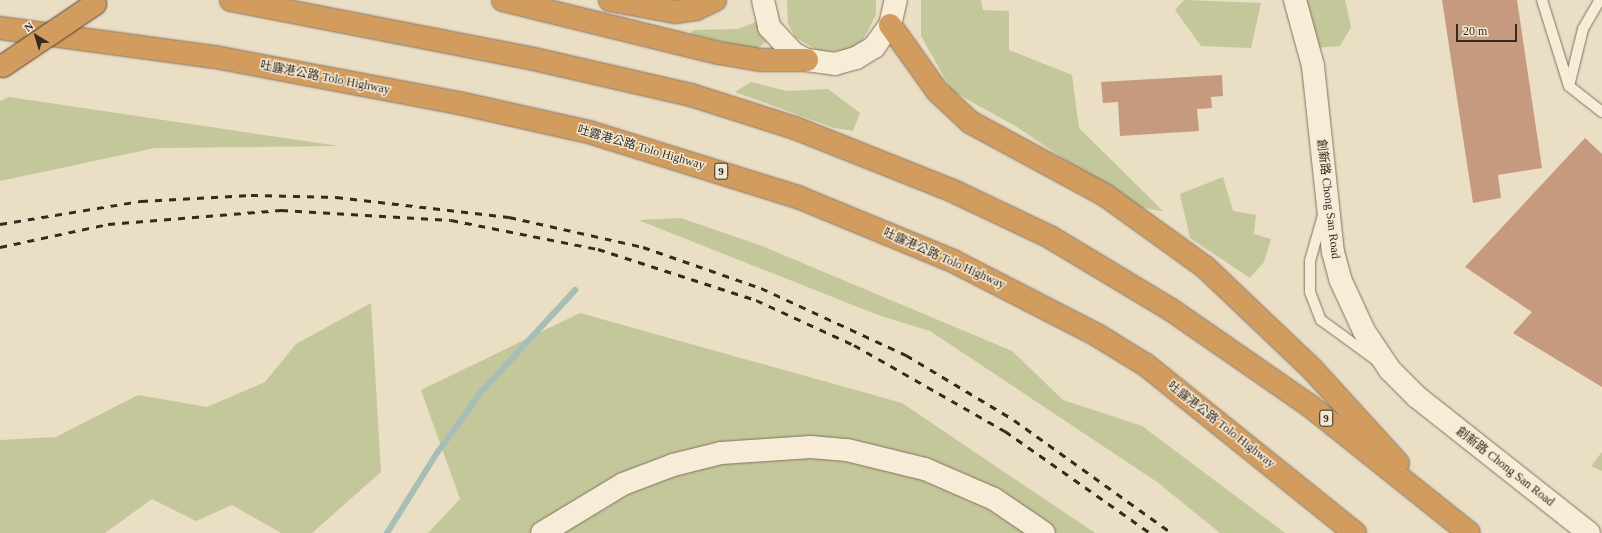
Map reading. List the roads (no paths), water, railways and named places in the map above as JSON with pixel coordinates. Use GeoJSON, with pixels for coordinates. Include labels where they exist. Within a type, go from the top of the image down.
{"type":"FeatureCollection","features":[{"type":"Feature","properties":{"kind":"highway"},"geometry":{"type":"LineString","coordinates":[[0,68],[102,0]]}},
{"type":"Feature","properties":{"kind":"highway","name":"9"},"geometry":{"type":"LineString","coordinates":[[231,0],[526,58],[691,96],[795,128],[899,167],[1001,213],[1125,280],[1274,379],[1469,533]]}},
{"type":"Feature","properties":{"kind":"highway"},"geometry":{"type":"LineString","coordinates":[[503,0],[719,53],[761,60],[807,60]]}},
{"type":"Feature","properties":{"kind":"highway"},"geometry":{"type":"LineString","coordinates":[[610,0],[696,9],[716,0]]}},
{"type":"Feature","properties":{"kind":"highway"},"geometry":{"type":"LineString","coordinates":[[890,25],[937,91],[970,122],[1105,195],[1205,267],[1313,370],[1436,506]]}},
{"type":"Feature","properties":{"kind":"highway","name":"吐露港公路 Tolo Highway"},"geometry":{"type":"LineString","coordinates":[[0,28],[215,57],[459,103],[589,132],[798,197],[953,261],[1097,335],[1146,365],[1355,533]]}},
{"type":"Feature","properties":{"kind":"main road"},"geometry":{"type":"LineString","coordinates":[[763,0],[769,27],[778,40],[807,60],[835,64],[856,58],[874,47],[890,25],[896,0]]}},
{"type":"Feature","properties":{"kind":"main road","name":"創新路 Chong San Road"},"geometry":{"type":"LineString","coordinates":[[1295,0],[1313,66],[1326,204],[1340,279],[1364,331],[1390,370],[1439,417],[1589,533]]}},
{"type":"Feature","properties":{"kind":"main road"},"geometry":{"type":"LineString","coordinates":[[542,533],[623,484],[673,464],[721,453],[811,447],[861,453],[925,469],[994,499],[1044,533]]}},
{"type":"Feature","properties":{"kind":"lane"},"geometry":{"type":"LineString","coordinates":[[1542,0],[1569,86],[1602,112]]}},
{"type":"Feature","properties":{"kind":"lane"},"geometry":{"type":"LineString","coordinates":[[1569,86],[1583,29],[1600,0]]}},
{"type":"Feature","properties":{"kind":"lane"},"geometry":{"type":"LineString","coordinates":[[1326,204],[1310,261],[1310,292],[1321,320],[1390,370]]}},
{"type":"Feature","properties":{"kind":"waterway"},"geometry":{"type":"LineString","coordinates":[[387,533],[437,453],[481,392],[575,290]]}},
{"type":"Feature","properties":{"kind":"railway"},"geometry":{"type":"LineString","coordinates":[[0,224],[141,201],[251,195],[336,197],[509,217],[643,247],[761,288],[906,355],[1014,420],[1172,533]]}},
{"type":"Feature","properties":{"kind":"railway"},"geometry":{"type":"LineString","coordinates":[[0,247],[108,224],[281,210],[451,220],[598,249],[756,300],[854,345],[1005,431],[1150,533]]}}]}
